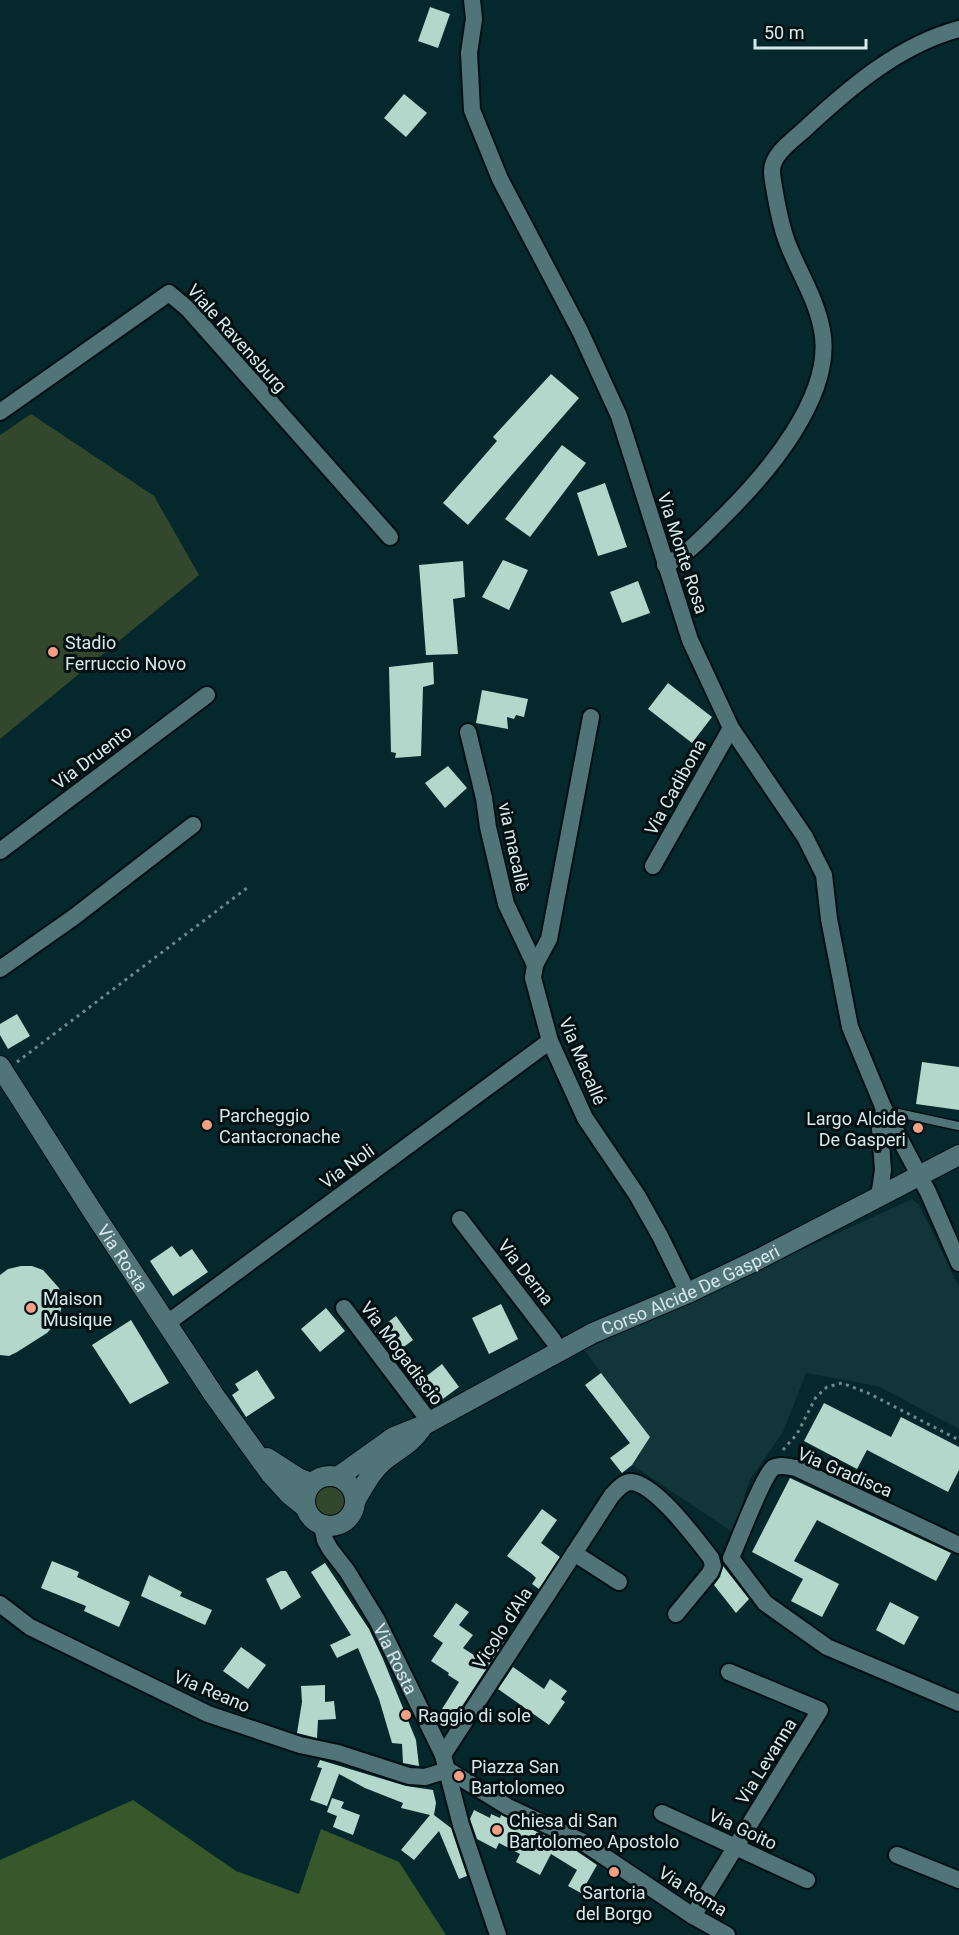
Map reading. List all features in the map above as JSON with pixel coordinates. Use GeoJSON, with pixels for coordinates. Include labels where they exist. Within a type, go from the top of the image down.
{"type":"FeatureCollection","features":[{"type":"Feature","properties":{"kind":"street","name":"Via Monte Rosa"},"geometry":{"type":"LineString","coordinates":[[472,0],[474,19],[469,52],[472,110],[500,179],[580,331],[619,416],[690,640],[730,728],[805,837],[824,875],[829,919],[850,1027],[884,1109]]}},
{"type":"Feature","properties":{"kind":"street"},"geometry":{"type":"LineString","coordinates":[[665,565],[677,559],[699,541],[752,489],[786,444],[811,400],[817,383],[824,351],[822,331],[816,308],[786,241],[778,214],[772,170],[775,160],[786,146],[844,93],[895,58],[936,35],[959,29]]}},
{"type":"Feature","properties":{"kind":"street","name":"Viale Ravensburg"},"geometry":{"type":"LineString","coordinates":[[0,412],[169,293],[188,309],[390,537]]}},
{"type":"Feature","properties":{"kind":"street","name":"Via Druento"},"geometry":{"type":"LineString","coordinates":[[0,851],[207,695]]}},
{"type":"Feature","properties":{"kind":"street"},"geometry":{"type":"LineString","coordinates":[[535,964],[549,939],[591,717]]}},
{"type":"Feature","properties":{"kind":"street","name":"Via Cadibona"},"geometry":{"type":"LineString","coordinates":[[653,866],[730,728]]}},
{"type":"Feature","properties":{"kind":"street","name":"via macallè"},"geometry":{"type":"LineString","coordinates":[[468,732],[506,904],[535,964]]}},
{"type":"Feature","properties":{"kind":"street"},"geometry":{"type":"LineString","coordinates":[[0,969],[193,825]]}},
{"type":"Feature","properties":{"kind":"street","name":"Via Macallé"},"geometry":{"type":"LineString","coordinates":[[535,964],[533,978],[550,1041],[585,1118],[637,1195],[688,1293]]}},
{"type":"Feature","properties":{"kind":"street","name":"Via Noli"},"geometry":{"type":"LineString","coordinates":[[166,1324],[550,1041]]}},
{"type":"Feature","properties":{"kind":"street","name":"Via Rosta"},"geometry":{"type":"LineString","coordinates":[[2,1069],[214,1395],[270,1473],[290,1495],[305,1507]]}},
{"type":"Feature","properties":{"kind":"street"},"geometry":{"type":"LineString","coordinates":[[884,1109],[919,1176],[959,1263]]}},
{"type":"Feature","properties":{"kind":"street"},"geometry":{"type":"LineString","coordinates":[[879,1197],[884,1170],[880,1129],[884,1109]]}},
{"type":"Feature","properties":{"kind":"street","name":"Corso Alcide De Gasperi"},"geometry":{"type":"LineString","coordinates":[[338,1477],[394,1437],[427,1424],[559,1350],[759,1259],[959,1155]]}},
{"type":"Feature","properties":{"kind":"street","name":"Via Derna"},"geometry":{"type":"LineString","coordinates":[[460,1219],[559,1350]]}},
{"type":"Feature","properties":{"kind":"street","name":"Via Mogadiscio"},"geometry":{"type":"LineString","coordinates":[[344,1308],[427,1424]]}},
{"type":"Feature","properties":{"kind":"street","name":"Corso Alcide De Gasperi"},"geometry":{"type":"LineString","coordinates":[[355,1501],[375,1470],[386,1459],[409,1444],[427,1424]]}},
{"type":"Feature","properties":{"kind":"street","name":"Via Rosta"},"geometry":{"type":"LineString","coordinates":[[252,1446],[277,1466],[311,1483]]}},
{"type":"Feature","properties":{"kind":"street","name":"Via Gradisca"},"geometry":{"type":"LineString","coordinates":[[959,1545],[796,1468],[779,1466],[771,1470],[731,1558],[765,1603],[827,1647],[959,1702]]}},
{"type":"Feature","properties":{"kind":"street"},"geometry":{"type":"LineString","coordinates":[[324,1476],[338,1477],[350,1486],[355,1501],[351,1516],[338,1526],[322,1526],[308,1515],[304,1498],[306,1490],[311,1483],[324,1476]]}},
{"type":"Feature","properties":{"kind":"street","name":"Vicolo d'Ala"},"geometry":{"type":"LineString","coordinates":[[446,1763],[463,1725],[612,1495],[622,1485],[631,1482],[650,1491],[672,1509],[711,1558],[713,1566],[710,1573],[676,1614]]}},
{"type":"Feature","properties":{"kind":"street","name":"Via Rosta"},"geometry":{"type":"LineString","coordinates":[[322,1526],[325,1540],[377,1620],[446,1763]]}},
{"type":"Feature","properties":{"kind":"street"},"geometry":{"type":"LineString","coordinates":[[574,1553],[619,1582]]}},
{"type":"Feature","properties":{"kind":"street","name":"Via Reano"},"geometry":{"type":"LineString","coordinates":[[0,1604],[30,1627],[208,1714],[300,1745],[338,1753],[409,1776],[425,1776],[446,1763]]}},
{"type":"Feature","properties":{"kind":"street","name":"Via Levanna"},"geometry":{"type":"LineString","coordinates":[[693,1916],[779,1780],[820,1710],[729,1672]]}},
{"type":"Feature","properties":{"kind":"street"},"geometry":{"type":"LineString","coordinates":[[446,1763],[464,1836],[498,1935]]}},
{"type":"Feature","properties":{"kind":"street","name":"Via Roma"},"geometry":{"type":"LineString","coordinates":[[446,1763],[482,1791],[508,1807],[581,1841],[693,1916],[727,1935]]}},
{"type":"Feature","properties":{"kind":"street","name":"Via Goito"},"geometry":{"type":"LineString","coordinates":[[662,1813],[807,1880]]}},
{"type":"Feature","properties":{"kind":"street"},"geometry":{"type":"LineString","coordinates":[[897,1855],[959,1880]]}},
{"type":"Feature","properties":{"kind":"lane"},"geometry":{"type":"LineString","coordinates":[[884,1109],[959,1126]]}},
{"type":"Feature","properties":{"kind":"path"},"geometry":{"type":"LineString","coordinates":[[2,1069],[247,888]]}},
{"type":"Feature","properties":{"kind":"path"},"geometry":{"type":"LineString","coordinates":[[771,1470],[782,1451],[797,1434],[816,1396],[827,1387],[842,1383],[868,1393],[959,1440]]}},
{"type":"Feature","properties":{"kind":"shaded area"},"geometry":{"type":"Polygon","coordinates":[[[912,1199],[919,1205],[959,1287],[959,1429],[878,1386],[806,1373],[783,1432],[749,1481],[734,1533],[632,1465],[650,1437],[584,1350],[912,1199]]]}},
{"type":"Feature","properties":{"kind":"green space","name":"Stadio Ferruccio Novo"},"geometry":{"type":"Polygon","coordinates":[[[31,414],[154,496],[199,575],[0,739],[0,435],[31,414]]]}},
{"type":"Feature","properties":{"kind":"green space"},"geometry":{"type":"Polygon","coordinates":[[[330,1487],[340,1491],[344,1501],[340,1511],[330,1515],[320,1511],[316,1501],[320,1491],[330,1487]]]}},
{"type":"Feature","properties":{"kind":"green space"},"geometry":{"type":"Polygon","coordinates":[[[133,1800],[236,1871],[299,1894],[321,1829],[399,1862],[446,1935],[0,1935],[0,1860],[133,1800]]]}},
{"type":"Feature","properties":{"kind":"building"},"geometry":{"type":"Polygon","coordinates":[[[430,7],[450,14],[438,48],[418,41],[430,7]]]}},
{"type":"Feature","properties":{"kind":"building"},"geometry":{"type":"Polygon","coordinates":[[[404,94],[427,113],[406,137],[384,118],[404,94]]]}},
{"type":"Feature","properties":{"kind":"building"},"geometry":{"type":"Polygon","coordinates":[[[551,374],[579,398],[468,525],[443,503],[497,441],[493,437],[551,374]]]}},
{"type":"Feature","properties":{"kind":"building"},"geometry":{"type":"Polygon","coordinates":[[[562,445],[586,463],[530,537],[505,519],[562,445]]]}},
{"type":"Feature","properties":{"kind":"building"},"geometry":{"type":"Polygon","coordinates":[[[605,483],[627,547],[598,556],[577,493],[605,483]]]}},
{"type":"Feature","properties":{"kind":"building"},"geometry":{"type":"Polygon","coordinates":[[[503,560],[528,570],[509,610],[482,597],[503,560]]]}},
{"type":"Feature","properties":{"kind":"building"},"geometry":{"type":"Polygon","coordinates":[[[463,561],[465,597],[453,599],[458,654],[426,655],[419,565],[463,561]]]}},
{"type":"Feature","properties":{"kind":"building"},"geometry":{"type":"Polygon","coordinates":[[[638,581],[650,613],[622,623],[610,592],[638,581]]]}},
{"type":"Feature","properties":{"kind":"building"},"geometry":{"type":"Polygon","coordinates":[[[433,662],[434,684],[423,687],[421,756],[395,758],[396,753],[391,752],[389,667],[433,662]]]}},
{"type":"Feature","properties":{"kind":"building"},"geometry":{"type":"Polygon","coordinates":[[[668,683],[712,717],[692,743],[648,709],[668,683]]]}},
{"type":"Feature","properties":{"kind":"building"},"geometry":{"type":"Polygon","coordinates":[[[482,690],[528,699],[524,717],[516,715],[514,719],[507,717],[508,729],[476,723],[482,690]]]}},
{"type":"Feature","properties":{"kind":"building"},"geometry":{"type":"Polygon","coordinates":[[[448,766],[467,788],[445,808],[425,783],[448,766]]]}},
{"type":"Feature","properties":{"kind":"building"},"geometry":{"type":"Polygon","coordinates":[[[17,1014],[30,1036],[8,1049],[0,1035],[0,1024],[17,1014]]]}},
{"type":"Feature","properties":{"kind":"building"},"geometry":{"type":"Polygon","coordinates":[[[922,1062],[959,1067],[959,1110],[916,1104],[922,1062]]]}},
{"type":"Feature","properties":{"kind":"building"},"geometry":{"type":"Polygon","coordinates":[[[172,1246],[180,1257],[192,1249],[208,1272],[173,1296],[150,1261],[172,1246]]]}},
{"type":"Feature","properties":{"kind":"building","name":"Maison Musique"},"geometry":{"type":"Polygon","coordinates":[[[32,1266],[43,1270],[59,1288],[63,1303],[57,1322],[47,1333],[9,1356],[0,1355],[0,1275],[8,1269],[32,1266]]]}},
{"type":"Feature","properties":{"kind":"building"},"geometry":{"type":"Polygon","coordinates":[[[501,1304],[518,1339],[489,1354],[472,1318],[501,1304]]]}},
{"type":"Feature","properties":{"kind":"building"},"geometry":{"type":"Polygon","coordinates":[[[326,1308],[345,1331],[320,1352],[301,1329],[326,1308]]]}},
{"type":"Feature","properties":{"kind":"building"},"geometry":{"type":"Polygon","coordinates":[[[396,1316],[413,1340],[393,1355],[375,1332],[396,1316]]]}},
{"type":"Feature","properties":{"kind":"building"},"geometry":{"type":"Polygon","coordinates":[[[131,1320],[169,1383],[130,1404],[92,1345],[131,1320]]]}},
{"type":"Feature","properties":{"kind":"building"},"geometry":{"type":"Polygon","coordinates":[[[442,1364],[459,1387],[432,1407],[415,1385],[442,1364]]]}},
{"type":"Feature","properties":{"kind":"building"},"geometry":{"type":"Polygon","coordinates":[[[257,1370],[275,1398],[246,1417],[232,1395],[239,1390],[235,1384],[257,1370]]]}},
{"type":"Feature","properties":{"kind":"building"},"geometry":{"type":"Polygon","coordinates":[[[601,1373],[650,1437],[632,1465],[622,1473],[610,1458],[630,1443],[585,1385],[601,1373]]]}},
{"type":"Feature","properties":{"kind":"building"},"geometry":{"type":"Polygon","coordinates":[[[824,1403],[891,1437],[901,1417],[959,1447],[959,1470],[948,1492],[867,1450],[857,1469],[804,1441],[824,1403]]]}},
{"type":"Feature","properties":{"kind":"building"},"geometry":{"type":"Polygon","coordinates":[[[790,1478],[951,1553],[936,1581],[817,1520],[794,1561],[839,1584],[822,1617],[791,1601],[803,1579],[752,1552],[790,1478]]]}},
{"type":"Feature","properties":{"kind":"building"},"geometry":{"type":"Polygon","coordinates":[[[542,1509],[557,1520],[541,1543],[560,1557],[539,1589],[532,1584],[536,1578],[507,1556],[542,1509]]]}},
{"type":"Feature","properties":{"kind":"building"},"geometry":{"type":"Polygon","coordinates":[[[52,1561],[79,1572],[77,1577],[130,1602],[119,1627],[84,1611],[86,1606],[41,1588],[52,1561]]]}},
{"type":"Feature","properties":{"kind":"building"},"geometry":{"type":"Polygon","coordinates":[[[325,1563],[369,1629],[383,1659],[416,1740],[419,1766],[403,1763],[402,1744],[392,1743],[379,1699],[358,1648],[337,1658],[330,1645],[351,1635],[311,1572],[325,1563]]]}},
{"type":"Feature","properties":{"kind":"building"},"geometry":{"type":"Polygon","coordinates":[[[723,1566],[749,1599],[736,1613],[714,1585],[720,1577],[723,1566]]]}},
{"type":"Feature","properties":{"kind":"building"},"geometry":{"type":"Polygon","coordinates":[[[281,1571],[286,1571],[301,1597],[281,1610],[266,1579],[281,1571]]]}},
{"type":"Feature","properties":{"kind":"building"},"geometry":{"type":"Polygon","coordinates":[[[149,1575],[182,1592],[180,1596],[212,1610],[205,1625],[141,1596],[149,1575]]]}},
{"type":"Feature","properties":{"kind":"building"},"geometry":{"type":"Polygon","coordinates":[[[890,1602],[919,1617],[904,1645],[876,1630],[890,1602]]]}},
{"type":"Feature","properties":{"kind":"building"},"geometry":{"type":"Polygon","coordinates":[[[456,1603],[469,1612],[459,1625],[473,1635],[463,1648],[483,1661],[499,1635],[506,1639],[455,1717],[442,1709],[459,1682],[431,1661],[443,1643],[433,1636],[456,1603]]]}},
{"type":"Feature","properties":{"kind":"building"},"geometry":{"type":"Polygon","coordinates":[[[241,1647],[266,1665],[248,1689],[223,1671],[241,1647]]]}},
{"type":"Feature","properties":{"kind":"building"},"geometry":{"type":"Polygon","coordinates":[[[513,1667],[544,1689],[550,1679],[567,1691],[561,1699],[565,1702],[549,1725],[498,1689],[513,1667]]]}},
{"type":"Feature","properties":{"kind":"building"},"geometry":{"type":"Polygon","coordinates":[[[325,1685],[325,1702],[334,1701],[336,1719],[318,1720],[317,1738],[297,1733],[302,1702],[301,1686],[325,1685]]]}},
{"type":"Feature","properties":{"kind":"building"},"geometry":{"type":"Polygon","coordinates":[[[320,1760],[406,1786],[433,1790],[436,1803],[434,1815],[451,1828],[467,1876],[459,1879],[439,1831],[414,1860],[401,1850],[430,1815],[401,1808],[403,1803],[365,1788],[339,1774],[327,1806],[310,1800],[322,1768],[317,1767],[320,1760]]]}},
{"type":"Feature","properties":{"kind":"building"},"geometry":{"type":"Polygon","coordinates":[[[332,1798],[344,1802],[341,1808],[360,1815],[353,1835],[333,1827],[337,1816],[327,1812],[332,1798]]]}},
{"type":"Feature","properties":{"kind":"building"},"geometry":{"type":"Polygon","coordinates":[[[474,1810],[490,1818],[491,1814],[500,1818],[501,1815],[572,1848],[597,1865],[581,1893],[568,1886],[577,1870],[551,1854],[540,1875],[516,1862],[520,1854],[499,1843],[496,1849],[477,1839],[470,1819],[474,1810]]]}},
{"type":"Feature","properties":{"kind":"place","name":"Stadio Ferruccio Novo"},"geometry":{"type":"Point","coordinates":[53,652]}},
{"type":"Feature","properties":{"kind":"place","name":"Parcheggio Cantacronache"},"geometry":{"type":"Point","coordinates":[207,1125]}},
{"type":"Feature","properties":{"kind":"place","name":"Largo Alcide De Gasperi"},"geometry":{"type":"Point","coordinates":[918,1128]}},
{"type":"Feature","properties":{"kind":"place","name":"Maison Musique"},"geometry":{"type":"Point","coordinates":[31,1308]}},
{"type":"Feature","properties":{"kind":"place","name":"Raggio di sole"},"geometry":{"type":"Point","coordinates":[406,1715]}},
{"type":"Feature","properties":{"kind":"place","name":"Piazza San Bartolomeo"},"geometry":{"type":"Point","coordinates":[459,1776]}},
{"type":"Feature","properties":{"kind":"place","name":"Chiesa di San Bartolomeo Apostolo"},"geometry":{"type":"Point","coordinates":[497,1830]}},
{"type":"Feature","properties":{"kind":"place","name":"Sartoria del Borgo"},"geometry":{"type":"Point","coordinates":[614,1872]}}]}
